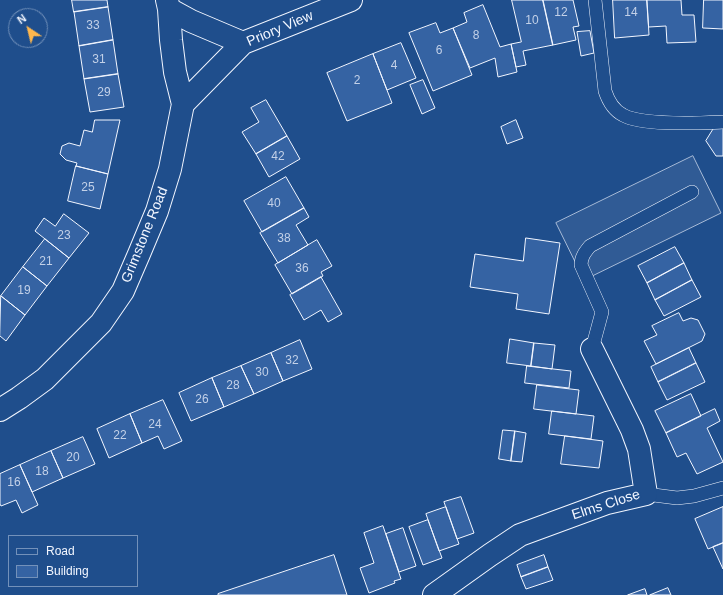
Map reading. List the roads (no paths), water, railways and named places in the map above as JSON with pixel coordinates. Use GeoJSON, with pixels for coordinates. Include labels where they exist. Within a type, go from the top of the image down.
{"type":"FeatureCollection","features":[{"type":"Feature","properties":{"kind":"street","name":"Priory View"},"geometry":{"type":"LineString","coordinates":[[183,104],[243,43],[351,0]]}},
{"type":"Feature","properties":{"kind":"street","name":"Grimstone Road"},"geometry":{"type":"LineString","coordinates":[[168,4],[191,21],[243,43]]}},
{"type":"Feature","properties":{"kind":"street","name":"Grimstone Road"},"geometry":{"type":"LineString","coordinates":[[0,410],[19,398],[50,374],[101,323],[123,290],[157,211],[170,169],[183,104],[175,72],[168,4]]}},
{"type":"Feature","properties":{"kind":"street","name":"Elms Close"},"geometry":{"type":"LineString","coordinates":[[434,595],[520,535],[607,503],[646,494],[639,449],[632,430],[592,349]]}},
{"type":"Feature","properties":{"kind":"lane"},"geometry":{"type":"LineString","coordinates":[[595,0],[605,91],[614,108],[635,121],[691,123],[723,122]]}},
{"type":"Feature","properties":{"kind":"lane"},"geometry":{"type":"LineString","coordinates":[[592,349],[602,312],[581,265],[581,259],[585,251],[590,246],[692,192]]}},
{"type":"Feature","properties":{"kind":"lane"},"geometry":{"type":"LineString","coordinates":[[646,494],[677,498],[694,496],[723,488]]}}]}
